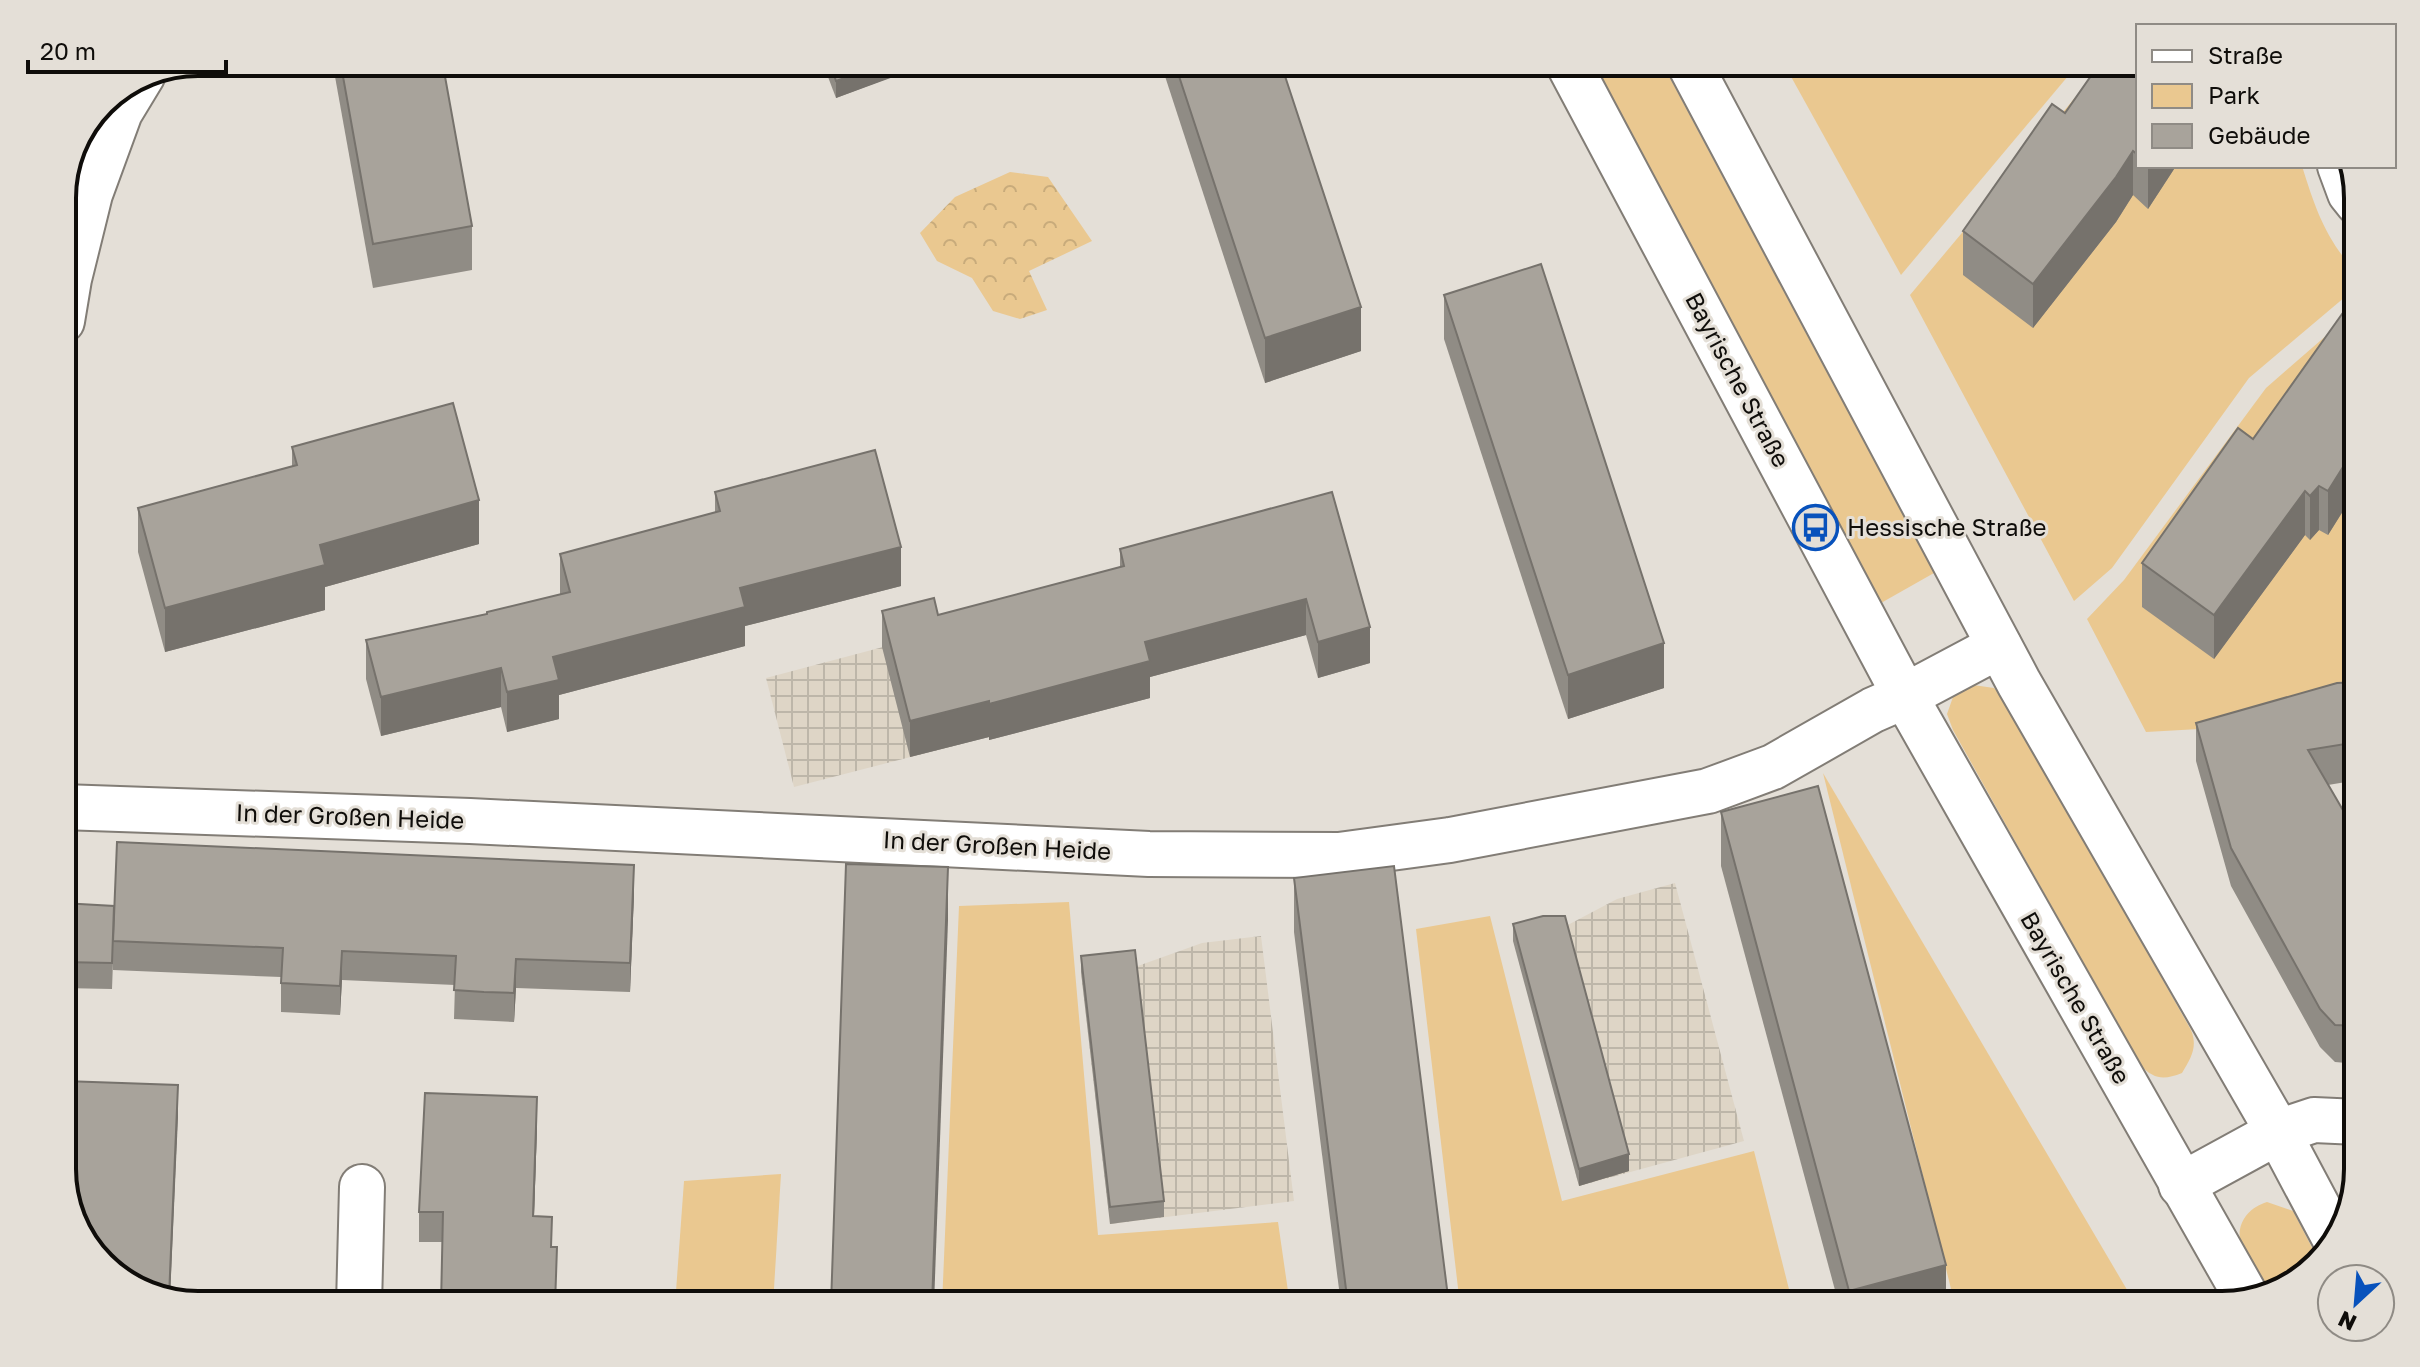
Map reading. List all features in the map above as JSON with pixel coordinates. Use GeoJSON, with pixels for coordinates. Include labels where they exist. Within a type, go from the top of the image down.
{"type":"FeatureCollection","features":[{"type":"Feature","properties":{"kind":"street","name":"Bayrische Straße"},"geometry":{"type":"LineString","coordinates":[[1575,76],[1905,696],[2242,1289]]}},
{"type":"Feature","properties":{"kind":"street"},"geometry":{"type":"LineString","coordinates":[[1696,76],[2019,683],[2278,1132],[2329,1228]]}},
{"type":"Feature","properties":{"kind":"street"},"geometry":{"type":"LineString","coordinates":[[76,251],[90,194],[120,112],[129,97]]}},
{"type":"Feature","properties":{"kind":"street"},"geometry":{"type":"LineString","coordinates":[[1905,696],[1999,646]]}},
{"type":"Feature","properties":{"kind":"street","name":"In der Großen Heide"},"geometry":{"type":"LineString","coordinates":[[76,807],[485,822],[1149,854],[1339,855],[1450,840],[1708,791],[1773,767],[1873,710],[1905,696]]}},
{"type":"Feature","properties":{"kind":"street"},"geometry":{"type":"LineString","coordinates":[[2181,1185],[2278,1132],[2314,1120],[2344,1121]]}},
{"type":"Feature","properties":{"kind":"street"},"geometry":{"type":"LineString","coordinates":[[359,1291],[362,1187]]}},
{"type":"Feature","properties":{"kind":"shaded area"},"geometry":{"type":"Polygon","coordinates":[[[883,647],[961,744],[794,787],[766,678],[883,647]]]}},
{"type":"Feature","properties":{"kind":"shaded area"},"geometry":{"type":"Polygon","coordinates":[[[1675,883],[1744,1141],[1579,1186],[1550,1076],[1564,927],[1617,899],[1675,883]]]}},
{"type":"Feature","properties":{"kind":"shaded area"},"geometry":{"type":"Polygon","coordinates":[[[1261,936],[1294,1201],[1110,1224],[1081,972],[1135,967],[1202,943],[1261,936]]]}},
{"type":"Feature","properties":{"kind":"green space"},"geometry":{"type":"Polygon","coordinates":[[[1596,76],[1669,76],[1934,573],[1881,603],[1596,76]]]}},
{"type":"Feature","properties":{"kind":"green space"},"geometry":{"type":"Polygon","coordinates":[[[1791,76],[2068,76],[1901,275],[1791,76]]]}},
{"type":"Feature","properties":{"kind":"green space"},"geometry":{"type":"Polygon","coordinates":[[[2093,76],[2108,76],[2136,168],[2303,168],[2323,224],[2344,257],[2344,298],[2249,378],[2112,568],[2074,601],[1910,295],[2093,76]]]}},
{"type":"Feature","properties":{"kind":"green space"},"geometry":{"type":"Polygon","coordinates":[[[1010,172],[1048,177],[1092,241],[1029,271],[1047,310],[1020,319],[993,311],[972,278],[937,261],[920,233],[955,197],[1010,172]]]}},
{"type":"Feature","properties":{"kind":"green space"},"geometry":{"type":"Polygon","coordinates":[[[2344,320],[2344,721],[2146,732],[2087,619],[2124,580],[2266,388],[2344,320]]]}},
{"type":"Feature","properties":{"kind":"green space"},"geometry":{"type":"Polygon","coordinates":[[[1973,685],[1994,688],[2004,698],[2191,1030],[2194,1047],[2182,1073],[2160,1077],[2150,1074],[2140,1065],[1953,730],[1947,714],[1953,697],[1973,685]]]}},
{"type":"Feature","properties":{"kind":"green space"},"geometry":{"type":"Polygon","coordinates":[[[1823,773],[2128,1291],[1952,1291],[1823,773]]]}},
{"type":"Feature","properties":{"kind":"green space"},"geometry":{"type":"Polygon","coordinates":[[[1069,902],[1098,1235],[1278,1222],[1288,1291],[943,1291],[959,906],[1069,902]]]}},
{"type":"Feature","properties":{"kind":"green space"},"geometry":{"type":"Polygon","coordinates":[[[1490,916],[1562,1201],[1754,1151],[1789,1291],[1458,1291],[1416,929],[1490,916]]]}},
{"type":"Feature","properties":{"kind":"green space"},"geometry":{"type":"Polygon","coordinates":[[[781,1174],[774,1291],[676,1291],[684,1181],[781,1174]]]}},
{"type":"Feature","properties":{"kind":"green space"},"geometry":{"type":"Polygon","coordinates":[[[2267,1202],[2293,1211],[2313,1249],[2283,1275],[2263,1284],[2247,1259],[2240,1239],[2244,1219],[2267,1202]]]}},
{"type":"Feature","properties":{"kind":"building"},"geometry":{"type":"Polygon","coordinates":[[[343,76],[445,76],[472,226],[373,244],[343,76]]]}},
{"type":"Feature","properties":{"kind":"building"},"geometry":{"type":"Polygon","coordinates":[[[1179,76],[1285,76],[1361,307],[1265,338],[1179,76]]]}},
{"type":"Feature","properties":{"kind":"building"},"geometry":{"type":"Polygon","coordinates":[[[2091,76],[2136,76],[2136,153],[2133,151],[2033,284],[1963,231],[2052,104],[2065,113],[2091,76]]]}},
{"type":"Feature","properties":{"kind":"building"},"geometry":{"type":"Polygon","coordinates":[[[1541,264],[1664,643],[1568,675],[1444,295],[1541,264]]]}},
{"type":"Feature","properties":{"kind":"building"},"geometry":{"type":"Polygon","coordinates":[[[2344,311],[2344,465],[2328,491],[2319,486],[2310,496],[2305,491],[2214,615],[2142,563],[2238,428],[2253,439],[2344,311]]]}},
{"type":"Feature","properties":{"kind":"building"},"geometry":{"type":"Polygon","coordinates":[[[453,403],[479,500],[320,545],[325,565],[165,608],[138,508],[297,465],[292,447],[453,403]]]}},
{"type":"Feature","properties":{"kind":"building"},"geometry":{"type":"Polygon","coordinates":[[[875,450],[901,547],[740,588],[745,607],[553,657],[559,680],[507,692],[501,668],[381,697],[366,640],[487,614],[570,592],[560,554],[720,511],[715,492],[875,450]]]}},
{"type":"Feature","properties":{"kind":"building"},"geometry":{"type":"Polygon","coordinates":[[[1332,492],[1370,627],[1318,642],[1306,599],[1145,642],[1150,661],[989,704],[989,701],[910,721],[882,611],[934,598],[938,615],[1124,566],[1120,549],[1332,492]]]}},
{"type":"Feature","properties":{"kind":"building"},"geometry":{"type":"Polygon","coordinates":[[[2344,683],[2344,744],[2308,750],[2344,812],[2344,1025],[2335,1025],[2320,1009],[2231,848],[2196,723],[2344,683]]]}},
{"type":"Feature","properties":{"kind":"building"},"geometry":{"type":"Polygon","coordinates":[[[1818,786],[1946,1265],[1849,1291],[1721,812],[1818,786]]]}},
{"type":"Feature","properties":{"kind":"building"},"geometry":{"type":"Polygon","coordinates":[[[117,842],[634,865],[630,963],[516,959],[514,993],[484,992],[454,990],[456,956],[342,951],[340,986],[281,983],[283,948],[113,941],[117,842]]]}},
{"type":"Feature","properties":{"kind":"building"},"geometry":{"type":"Polygon","coordinates":[[[846,864],[948,867],[933,1291],[831,1291],[846,864]]]}},
{"type":"Feature","properties":{"kind":"building"},"geometry":{"type":"Polygon","coordinates":[[[1394,866],[1447,1291],[1346,1291],[1294,878],[1394,866]]]}},
{"type":"Feature","properties":{"kind":"building"},"geometry":{"type":"Polygon","coordinates":[[[76,904],[114,906],[112,963],[76,962],[76,904]]]}},
{"type":"Feature","properties":{"kind":"building"},"geometry":{"type":"Polygon","coordinates":[[[1543,916],[1565,916],[1629,1154],[1579,1169],[1513,924],[1543,916]]]}},
{"type":"Feature","properties":{"kind":"building"},"geometry":{"type":"Polygon","coordinates":[[[1135,950],[1164,1201],[1110,1207],[1081,956],[1135,950]]]}},
{"type":"Feature","properties":{"kind":"building"},"geometry":{"type":"Polygon","coordinates":[[[76,1081],[178,1085],[169,1288],[151,1282],[124,1266],[101,1243],[85,1216],[76,1177],[76,1081]]]}},
{"type":"Feature","properties":{"kind":"building"},"geometry":{"type":"Polygon","coordinates":[[[425,1093],[537,1097],[533,1216],[552,1217],[551,1247],[557,1247],[555,1291],[441,1291],[443,1212],[419,1212],[425,1093]]]}},
{"type":"Feature","properties":{"kind":"place","name":"Hessische Straße"},"geometry":{"type":"Point","coordinates":[1816,528]}}]}
